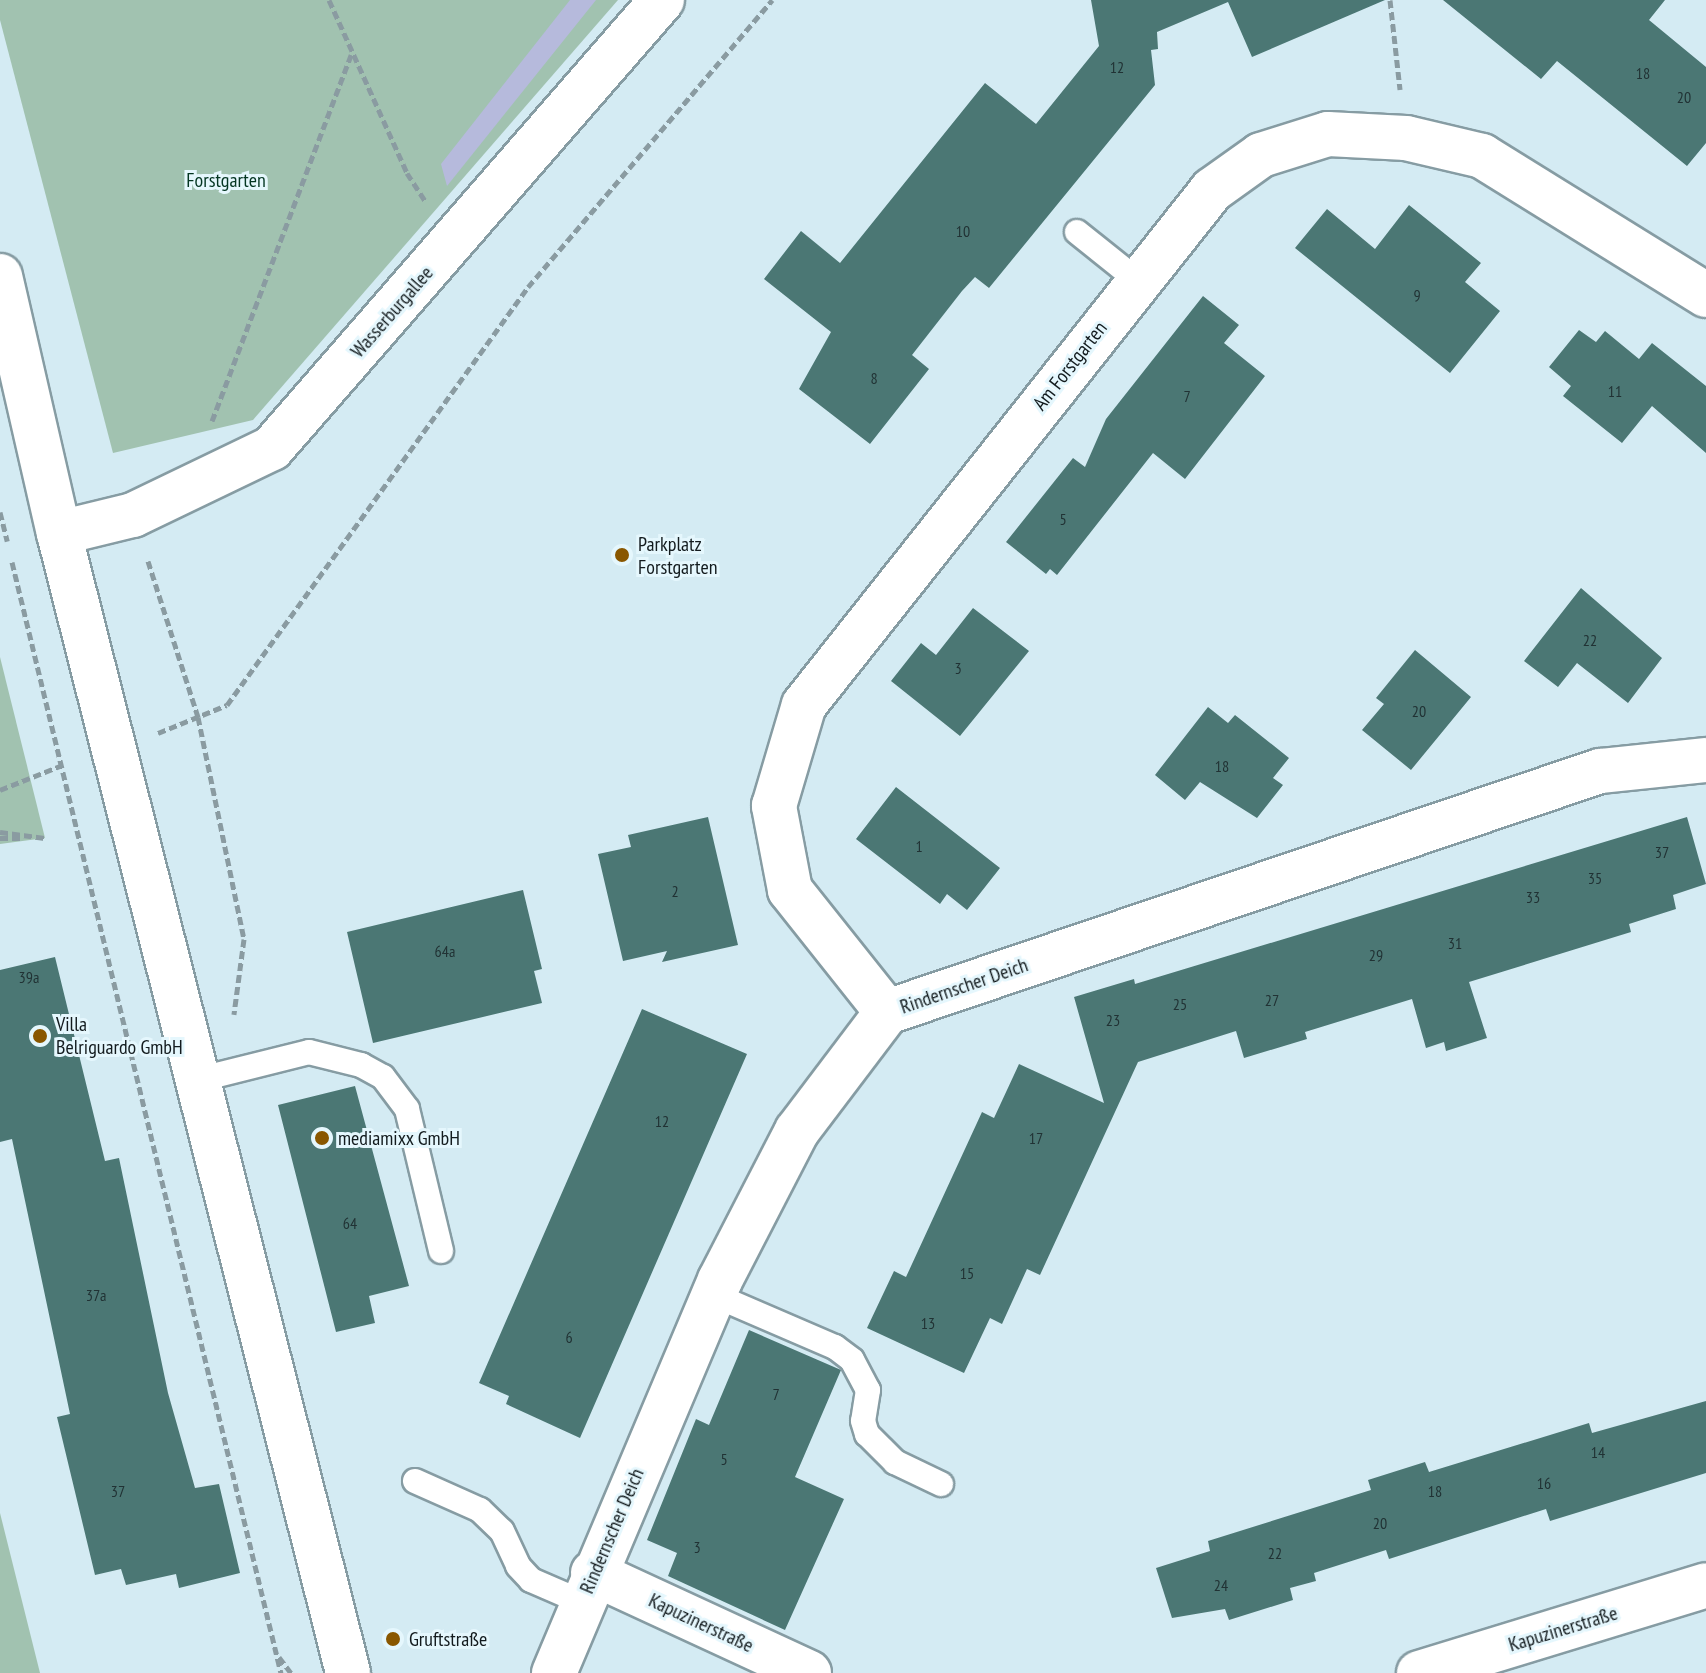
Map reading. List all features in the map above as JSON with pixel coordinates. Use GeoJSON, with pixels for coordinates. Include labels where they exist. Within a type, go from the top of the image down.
{"type":"FeatureCollection","features":[{"type":"Feature","properties":{"kind":"street","name":"Wasserburgallee"},"geometry":{"type":"LineString","coordinates":[[59,533],[133,515],[272,448],[662,0]]}},
{"type":"Feature","properties":{"kind":"street","name":"Am Forstgarten"},"geometry":{"type":"LineString","coordinates":[[887,1012],[790,890],[774,806],[804,705],[1137,280],[1212,190],[1261,155],[1328,134],[1406,138],[1482,156],[1706,295]]}},
{"type":"Feature","properties":{"kind":"street"},"geometry":{"type":"LineString","coordinates":[[0,276],[59,533],[201,1079],[348,1673]]}},
{"type":"Feature","properties":{"kind":"street","name":"Rindernscher Deich"},"geometry":{"type":"LineString","coordinates":[[554,1673],[587,1588],[714,1295],[797,1131],[887,1012],[1600,771],[1706,760]]}},
{"type":"Feature","properties":{"kind":"street","name":"Kapuzinerstraße"},"geometry":{"type":"LineString","coordinates":[[1419,1673],[1706,1585]]}},
{"type":"Feature","properties":{"kind":"street","name":"Kapuzinerstraße"},"geometry":{"type":"LineString","coordinates":[[587,1588],[809,1673]]}},
{"type":"Feature","properties":{"kind":"lane"},"geometry":{"type":"LineString","coordinates":[[1077,232],[1137,280]]}},
{"type":"Feature","properties":{"kind":"lane"},"geometry":{"type":"LineString","coordinates":[[201,1079],[309,1052],[361,1065],[383,1077],[407,1109],[441,1251]]}},
{"type":"Feature","properties":{"kind":"lane"},"geometry":{"type":"LineString","coordinates":[[714,1295],[835,1347],[852,1360],[868,1390],[863,1421],[867,1434],[895,1462],[941,1484]]}},
{"type":"Feature","properties":{"kind":"lane"},"geometry":{"type":"LineString","coordinates":[[415,1481],[480,1510],[502,1531],[518,1566],[531,1580],[587,1588]]}},
{"type":"Feature","properties":{"kind":"path"},"geometry":{"type":"LineString","coordinates":[[329,0],[351,55],[407,173],[455,240]]}},
{"type":"Feature","properties":{"kind":"path"},"geometry":{"type":"LineString","coordinates":[[0,790],[227,705],[528,287],[772,0]]}},
{"type":"Feature","properties":{"kind":"path"},"geometry":{"type":"LineString","coordinates":[[1390,0],[1406,138]]}},
{"type":"Feature","properties":{"kind":"path"},"geometry":{"type":"LineString","coordinates":[[207,434],[351,55]]}},
{"type":"Feature","properties":{"kind":"path"},"geometry":{"type":"LineString","coordinates":[[0,512],[281,1673]]}},
{"type":"Feature","properties":{"kind":"path"},"geometry":{"type":"LineString","coordinates":[[0,835],[45,838]]}},
{"type":"Feature","properties":{"kind":"path"},"geometry":{"type":"LineString","coordinates":[[276,1653],[291,1673]]}},
{"type":"Feature","properties":{"kind":"green space","name":"Forstgarten"},"geometry":{"type":"Polygon","coordinates":[[[0,0],[618,0],[253,420],[113,453],[0,20],[0,0]]]}},
{"type":"Feature","properties":{"kind":"green space"},"geometry":{"type":"Polygon","coordinates":[[[0,657],[45,838],[0,844],[0,657]]]}},
{"type":"Feature","properties":{"kind":"green space"},"geometry":{"type":"Polygon","coordinates":[[[0,1513],[40,1673],[0,1673],[0,1513]]]}},
{"type":"Feature","properties":{"kind":"water"},"geometry":{"type":"Polygon","coordinates":[[[570,0],[596,0],[447,186],[441,164],[570,0]]]}},
{"type":"Feature","properties":{"kind":"building"},"geometry":{"type":"Polygon","coordinates":[[[1091,0],[1385,0],[1252,57],[1228,2],[1157,32],[1158,49],[1151,50],[1155,85],[989,288],[975,277],[962,291],[912,355],[929,369],[870,444],[799,389],[831,332],[764,279],[801,231],[840,263],[985,83],[1036,124],[1099,46],[1091,0]]]}},
{"type":"Feature","properties":{"kind":"building"},"geometry":{"type":"Polygon","coordinates":[[[1443,0],[1665,0],[1649,20],[1706,67],[1706,143],[1687,166],[1557,61],[1541,79],[1443,0]]]}},
{"type":"Feature","properties":{"kind":"building"},"geometry":{"type":"Polygon","coordinates":[[[1409,205],[1481,263],[1465,282],[1500,311],[1450,373],[1295,248],[1327,209],[1375,249],[1409,205]]]}},
{"type":"Feature","properties":{"kind":"building"},"geometry":{"type":"Polygon","coordinates":[[[1203,296],[1239,325],[1224,343],[1265,376],[1185,479],[1153,453],[1057,575],[1050,569],[1046,574],[1006,542],[1073,458],[1085,467],[1106,419],[1203,296]]]}},
{"type":"Feature","properties":{"kind":"building"},"geometry":{"type":"Polygon","coordinates":[[[1579,330],[1596,342],[1605,331],[1639,359],[1652,343],[1706,386],[1706,453],[1652,406],[1622,443],[1563,396],[1571,386],[1549,367],[1579,330]]]}},
{"type":"Feature","properties":{"kind":"building"},"geometry":{"type":"Polygon","coordinates":[[[1581,588],[1662,658],[1628,703],[1577,663],[1558,687],[1524,661],[1581,588]]]}},
{"type":"Feature","properties":{"kind":"building"},"geometry":{"type":"Polygon","coordinates":[[[973,608],[1029,651],[960,736],[891,681],[921,643],[936,655],[973,608]]]}},
{"type":"Feature","properties":{"kind":"building"},"geometry":{"type":"Polygon","coordinates":[[[1415,650],[1471,697],[1411,770],[1362,730],[1384,704],[1376,698],[1415,650]]]}},
{"type":"Feature","properties":{"kind":"building"},"geometry":{"type":"Polygon","coordinates":[[[1208,707],[1228,723],[1235,715],[1289,758],[1273,778],[1283,785],[1257,818],[1200,782],[1185,800],[1155,775],[1208,707]]]}},
{"type":"Feature","properties":{"kind":"building"},"geometry":{"type":"Polygon","coordinates":[[[896,787],[1000,868],[967,910],[947,894],[940,904],[856,839],[896,787]]]}},
{"type":"Feature","properties":{"kind":"building"},"geometry":{"type":"Polygon","coordinates":[[[708,817],[738,945],[662,962],[667,951],[623,961],[598,854],[631,847],[628,835],[708,817]]]}},
{"type":"Feature","properties":{"kind":"building"},"geometry":{"type":"Polygon","coordinates":[[[1687,817],[1706,884],[1673,895],[1676,909],[1629,924],[1631,932],[1469,982],[1487,1038],[1446,1051],[1444,1042],[1426,1048],[1412,999],[1305,1032],[1307,1039],[1244,1058],[1236,1031],[1138,1062],[1040,1275],[1027,1269],[1002,1324],[990,1318],[964,1373],[867,1328],[894,1271],[906,1277],[982,1112],[994,1118],[1019,1064],[1104,1103],[1074,997],[1134,979],[1135,984],[1687,817]]]}},
{"type":"Feature","properties":{"kind":"building"},"geometry":{"type":"Polygon","coordinates":[[[523,890],[542,969],[534,971],[542,1003],[373,1043],[347,932],[523,890]]]}},
{"type":"Feature","properties":{"kind":"building"},"geometry":{"type":"Polygon","coordinates":[[[55,957],[105,1161],[119,1158],[168,1393],[195,1488],[219,1484],[240,1573],[179,1588],[176,1574],[126,1585],[121,1569],[95,1575],[57,1417],[70,1414],[12,1139],[0,1142],[0,970],[55,957]]]}},
{"type":"Feature","properties":{"kind":"building"},"geometry":{"type":"Polygon","coordinates":[[[642,1009],[747,1054],[580,1438],[506,1404],[509,1396],[479,1383],[642,1009]]]}},
{"type":"Feature","properties":{"kind":"building"},"geometry":{"type":"Polygon","coordinates":[[[355,1086],[409,1286],[369,1296],[375,1323],[336,1332],[278,1105],[355,1086]]]}},
{"type":"Feature","properties":{"kind":"building"},"geometry":{"type":"Polygon","coordinates":[[[749,1330],[841,1370],[795,1477],[844,1499],[785,1630],[668,1576],[677,1553],[647,1540],[696,1419],[709,1425],[749,1330]]]}},
{"type":"Feature","properties":{"kind":"building"},"geometry":{"type":"Polygon","coordinates":[[[1706,1401],[1706,1473],[1550,1521],[1546,1509],[1389,1559],[1386,1550],[1314,1573],[1316,1581],[1290,1588],[1293,1600],[1229,1620],[1225,1609],[1172,1618],[1156,1568],[1210,1551],[1208,1541],[1371,1490],[1368,1480],[1425,1462],[1429,1472],[1589,1423],[1592,1433],[1706,1401]]]}},
{"type":"Feature","properties":{"kind":"place","name":"Parkplatz Forstgarten"},"geometry":{"type":"Point","coordinates":[622,555]}},
{"type":"Feature","properties":{"kind":"place","name":"Villa Belriguardo GmbH"},"geometry":{"type":"Point","coordinates":[40,1036]}},
{"type":"Feature","properties":{"kind":"place","name":"mediamixx GmbH"},"geometry":{"type":"Point","coordinates":[322,1138]}},
{"type":"Feature","properties":{"kind":"place","name":"Gruftstraße"},"geometry":{"type":"Point","coordinates":[393,1639]}}]}
